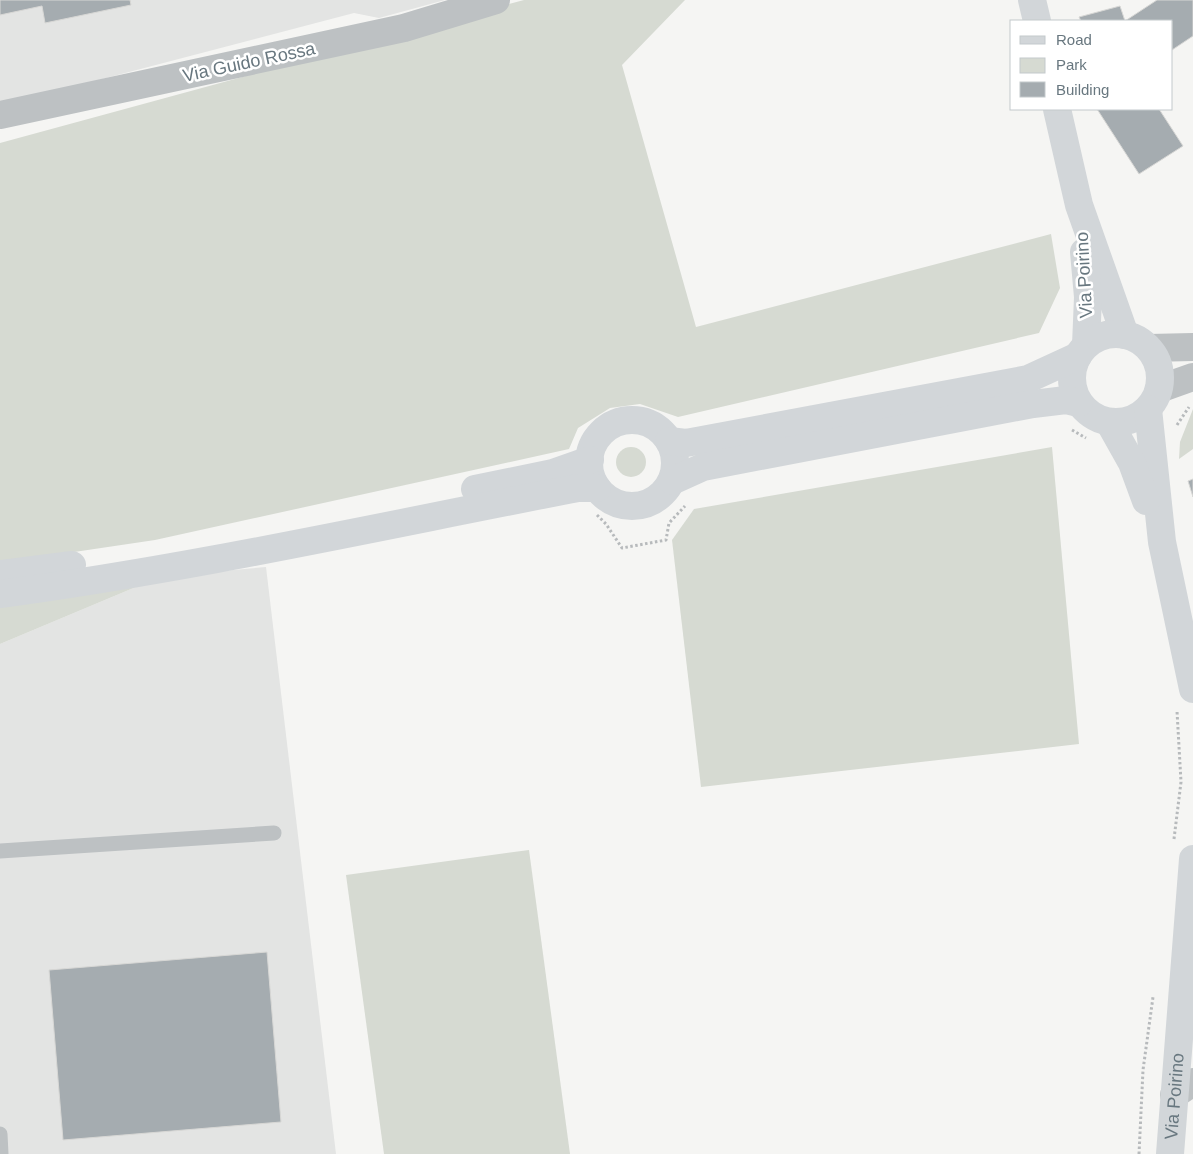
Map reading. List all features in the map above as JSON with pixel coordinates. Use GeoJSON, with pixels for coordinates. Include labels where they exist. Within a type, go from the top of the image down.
{"type":"FeatureCollection","features":[{"type":"Feature","properties":{"kind":"street","name":"Via Guido Rossa"},"geometry":{"type":"LineString","coordinates":[[0,116],[404,28],[496,0]]}},
{"type":"Feature","properties":{"kind":"street","name":"Via Poirino"},"geometry":{"type":"LineString","coordinates":[[1057,110],[1079,206],[1125,335]]}},
{"type":"Feature","properties":{"kind":"street","name":"Via Poirino"},"geometry":{"type":"LineString","coordinates":[[1079,206],[1088,297],[1082,350]]}},
{"type":"Feature","properties":{"kind":"street"},"geometry":{"type":"LineString","coordinates":[[669,441],[686,443],[1028,379],[1104,336],[1125,335],[1138,339],[1149,348],[1157,361],[1160,374],[1154,399],[1162,542],[1185,697]]}},
{"type":"Feature","properties":{"kind":"street"},"geometry":{"type":"LineString","coordinates":[[1149,348],[1193,347]]}},
{"type":"Feature","properties":{"kind":"street"},"geometry":{"type":"LineString","coordinates":[[1082,350],[1072,380],[1074,392],[1079,403],[1097,419],[1109,422],[1123,422],[1136,418],[1154,399],[1193,377]]}},
{"type":"Feature","properties":{"kind":"street"},"geometry":{"type":"LineString","coordinates":[[672,481],[703,467],[1033,404],[1066,400],[1079,403]]}},
{"type":"Feature","properties":{"kind":"street"},"geometry":{"type":"LineString","coordinates":[[0,594],[227,557],[578,488],[595,499],[629,506],[641,505],[654,501],[672,481],[675,467],[674,453],[669,441],[660,430],[649,423],[636,420],[610,427],[600,435],[593,447],[590,460],[595,499]]}},
{"type":"Feature","properties":{"kind":"street"},"geometry":{"type":"LineString","coordinates":[[1109,422],[1132,463],[1162,542]]}},
{"type":"Feature","properties":{"kind":"street"},"geometry":{"type":"LineString","coordinates":[[0,574],[86,563],[286,528],[553,473],[590,460]]}},
{"type":"Feature","properties":{"kind":"street","name":"Via Poirino"},"geometry":{"type":"LineString","coordinates":[[1170,1154],[1184,1088],[1193,859]]}},
{"type":"Feature","properties":{"kind":"lane"},"geometry":{"type":"LineString","coordinates":[[0,851],[274,833]]}},
{"type":"Feature","properties":{"kind":"lane"},"geometry":{"type":"LineString","coordinates":[[0,1134],[2,1154]]}},
{"type":"Feature","properties":{"kind":"path"},"geometry":{"type":"LineString","coordinates":[[1067,427],[1088,440]]}},
{"type":"Feature","properties":{"kind":"path"},"geometry":{"type":"LineString","coordinates":[[595,499],[606,524],[622,548],[666,540],[669,523],[687,504]]}},
{"type":"Feature","properties":{"kind":"path"},"geometry":{"type":"LineString","coordinates":[[1174,840],[1181,782],[1185,697]]}},
{"type":"Feature","properties":{"kind":"path"},"geometry":{"type":"LineString","coordinates":[[1139,1154],[1143,1070],[1154,993]]}},
{"type":"Feature","properties":{"kind":"shaded area"},"geometry":{"type":"Polygon","coordinates":[[[0,0],[445,0],[379,18],[354,13],[87,83],[0,103],[0,0]]]}},
{"type":"Feature","properties":{"kind":"shaded area"},"geometry":{"type":"Polygon","coordinates":[[[266,567],[336,1154],[0,1154],[0,644],[143,584],[198,573],[266,567]]]}},
{"type":"Feature","properties":{"kind":"green space"},"geometry":{"type":"Polygon","coordinates":[[[524,0],[685,0],[622,65],[696,327],[1051,234],[1060,288],[1039,333],[678,417],[640,404],[610,408],[578,428],[569,449],[155,540],[0,563],[0,143],[524,0]]]}},
{"type":"Feature","properties":{"kind":"green space"},"geometry":{"type":"Polygon","coordinates":[[[1193,409],[1193,449],[1179,459],[1180,442],[1193,409]]]}},
{"type":"Feature","properties":{"kind":"green space"},"geometry":{"type":"Polygon","coordinates":[[[631,447],[642,451],[646,462],[642,473],[631,477],[620,473],[616,462],[620,451],[631,447]]]}},
{"type":"Feature","properties":{"kind":"green space"},"geometry":{"type":"Polygon","coordinates":[[[1052,447],[1079,744],[701,787],[672,540],[694,509],[1052,447]]]}},
{"type":"Feature","properties":{"kind":"green space"},"geometry":{"type":"Polygon","coordinates":[[[143,584],[0,644],[0,602],[143,584]]]}},
{"type":"Feature","properties":{"kind":"green space"},"geometry":{"type":"Polygon","coordinates":[[[529,850],[570,1154],[384,1154],[346,875],[529,850]]]}},
{"type":"Feature","properties":{"kind":"building"},"geometry":{"type":"Polygon","coordinates":[[[0,0],[130,0],[131,5],[45,23],[42,6],[0,15],[0,0]]]}},
{"type":"Feature","properties":{"kind":"building"},"geometry":{"type":"Polygon","coordinates":[[[1157,0],[1193,0],[1193,36],[1173,49],[1173,20],[1127,20],[1157,0]]]}},
{"type":"Feature","properties":{"kind":"building"},"geometry":{"type":"Polygon","coordinates":[[[1120,6],[1125,20],[1080,20],[1079,17],[1120,6]]]}},
{"type":"Feature","properties":{"kind":"building"},"geometry":{"type":"Polygon","coordinates":[[[1098,110],[1160,110],[1183,146],[1139,174],[1098,110]]]}},
{"type":"Feature","properties":{"kind":"building"},"geometry":{"type":"Polygon","coordinates":[[[1193,479],[1193,497],[1188,481],[1193,479]]]}},
{"type":"Feature","properties":{"kind":"building"},"geometry":{"type":"Polygon","coordinates":[[[267,952],[281,1122],[63,1140],[49,970],[267,952]]]}}]}
